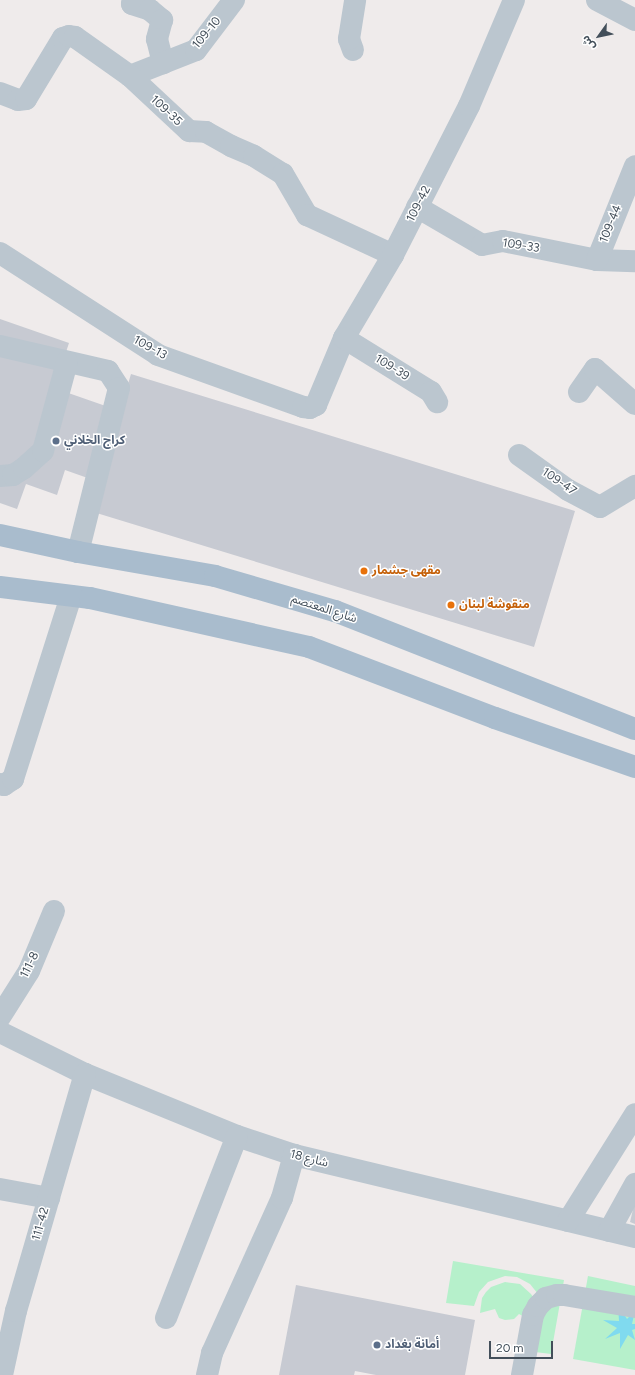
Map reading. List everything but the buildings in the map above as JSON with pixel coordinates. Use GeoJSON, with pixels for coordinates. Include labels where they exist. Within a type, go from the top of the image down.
{"type":"FeatureCollection","features":[{"type":"Feature","properties":{"kind":"main road","name":"شارع المعتصم"},"geometry":{"type":"LineString","coordinates":[[0,535],[78,552],[214,576],[335,611],[635,729]]}},
{"type":"Feature","properties":{"kind":"main road"},"geometry":{"type":"LineString","coordinates":[[0,587],[90,598],[309,647],[495,718],[635,767]]}},
{"type":"Feature","properties":{"kind":"main road"},"geometry":{"type":"LineString","coordinates":[[495,718],[635,783]]}},
{"type":"Feature","properties":{"kind":"street"},"geometry":{"type":"LineString","coordinates":[[133,0],[132,4],[150,10],[162,20],[157,39],[163,63]]}},
{"type":"Feature","properties":{"kind":"street","name":"109-10"},"geometry":{"type":"LineString","coordinates":[[130,76],[196,50],[234,0]]}},
{"type":"Feature","properties":{"kind":"street"},"geometry":{"type":"LineString","coordinates":[[353,50],[349,39],[356,0]]}},
{"type":"Feature","properties":{"kind":"street","name":"109-42"},"geometry":{"type":"LineString","coordinates":[[316,405],[344,338],[393,255],[469,106],[514,0]]}},
{"type":"Feature","properties":{"kind":"street"},"geometry":{"type":"LineString","coordinates":[[597,0],[635,20]]}},
{"type":"Feature","properties":{"kind":"street","name":"109-35"},"geometry":{"type":"LineString","coordinates":[[0,93],[18,100],[26,99],[62,38],[68,36],[75,37],[130,76],[189,131],[206,132],[231,146],[254,156],[283,174],[308,215],[393,255]]}},
{"type":"Feature","properties":{"kind":"street","name":"109-44"},"geometry":{"type":"LineString","coordinates":[[597,260],[635,166]]}},
{"type":"Feature","properties":{"kind":"street","name":"109-33"},"geometry":{"type":"LineString","coordinates":[[417,207],[482,245],[503,241],[597,260],[635,261]]}},
{"type":"Feature","properties":{"kind":"street","name":"109-13"},"geometry":{"type":"LineString","coordinates":[[0,253],[158,355],[304,407],[310,408],[316,405]]}},
{"type":"Feature","properties":{"kind":"street","name":"109-39"},"geometry":{"type":"LineString","coordinates":[[344,338],[431,392],[437,402]]}},
{"type":"Feature","properties":{"kind":"street"},"geometry":{"type":"LineString","coordinates":[[0,346],[108,371],[119,388],[78,552]]}},
{"type":"Feature","properties":{"kind":"street"},"geometry":{"type":"LineString","coordinates":[[0,476],[13,475],[24,468],[43,451],[67,362]]}},
{"type":"Feature","properties":{"kind":"street"},"geometry":{"type":"LineString","coordinates":[[579,392],[596,369],[635,404]]}},
{"type":"Feature","properties":{"kind":"street","name":"109-47"},"geometry":{"type":"LineString","coordinates":[[519,455],[568,490],[600,507],[635,486]]}},
{"type":"Feature","properties":{"kind":"street"},"geometry":{"type":"LineString","coordinates":[[0,784],[4,785],[13,779],[71,596]]}},
{"type":"Feature","properties":{"kind":"street","name":"111-8"},"geometry":{"type":"LineString","coordinates":[[0,1017],[29,971],[54,911]]}},
{"type":"Feature","properties":{"kind":"street","name":"شارع 18"},"geometry":{"type":"LineString","coordinates":[[0,1032],[85,1074],[236,1136],[294,1155],[635,1237]]}},
{"type":"Feature","properties":{"kind":"street","name":"111-42"},"geometry":{"type":"LineString","coordinates":[[2,1375],[16,1311],[85,1074]]}},
{"type":"Feature","properties":{"kind":"street"},"geometry":{"type":"LineString","coordinates":[[568,1221],[635,1114]]}},
{"type":"Feature","properties":{"kind":"street"},"geometry":{"type":"LineString","coordinates":[[166,1318],[236,1136]]}},
{"type":"Feature","properties":{"kind":"street"},"geometry":{"type":"LineString","coordinates":[[207,1375],[212,1353],[282,1198],[294,1155]]}},
{"type":"Feature","properties":{"kind":"street"},"geometry":{"type":"LineString","coordinates":[[609,1231],[635,1184]]}},
{"type":"Feature","properties":{"kind":"street"},"geometry":{"type":"LineString","coordinates":[[0,1189],[49,1198]]}},
{"type":"Feature","properties":{"kind":"street"},"geometry":{"type":"LineString","coordinates":[[513,1373],[533,1315],[538,1306],[546,1298],[564,1295],[635,1307]]}},
{"type":"Feature","properties":{"kind":"green space"},"geometry":{"type":"Polygon","coordinates":[[[453,1261],[564,1280],[551,1354],[535,1352],[538,1294],[530,1284],[517,1277],[505,1276],[488,1282],[479,1292],[474,1306],[446,1303],[453,1261]]]}},
{"type":"Feature","properties":{"kind":"green space"},"geometry":{"type":"Polygon","coordinates":[[[588,1276],[635,1286],[635,1370],[573,1359],[588,1276]]]}},
{"type":"Feature","properties":{"kind":"green space"},"geometry":{"type":"Polygon","coordinates":[[[505,1282],[520,1284],[531,1294],[535,1300],[534,1322],[519,1314],[514,1319],[505,1320],[499,1318],[495,1309],[480,1313],[482,1298],[486,1292],[491,1287],[505,1282]]]}},
{"type":"Feature","properties":{"kind":"water"},"geometry":{"type":"Polygon","coordinates":[[[618,1305],[627,1319],[635,1311],[632,1324],[635,1324],[635,1329],[632,1330],[635,1340],[628,1335],[620,1349],[620,1333],[605,1339],[617,1328],[603,1320],[619,1321],[618,1305]]]}},
{"type":"Feature","properties":{"kind":"place","name":"كراج الخلاني"},"geometry":{"type":"Point","coordinates":[56,441]}},
{"type":"Feature","properties":{"kind":"place","name":"مقهى جشمار"},"geometry":{"type":"Point","coordinates":[364,571]}},
{"type":"Feature","properties":{"kind":"place","name":"منقوشة لبنان"},"geometry":{"type":"Point","coordinates":[451,605]}},
{"type":"Feature","properties":{"kind":"place","name":"أمانة بغداد"},"geometry":{"type":"Point","coordinates":[377,1345]}}]}
